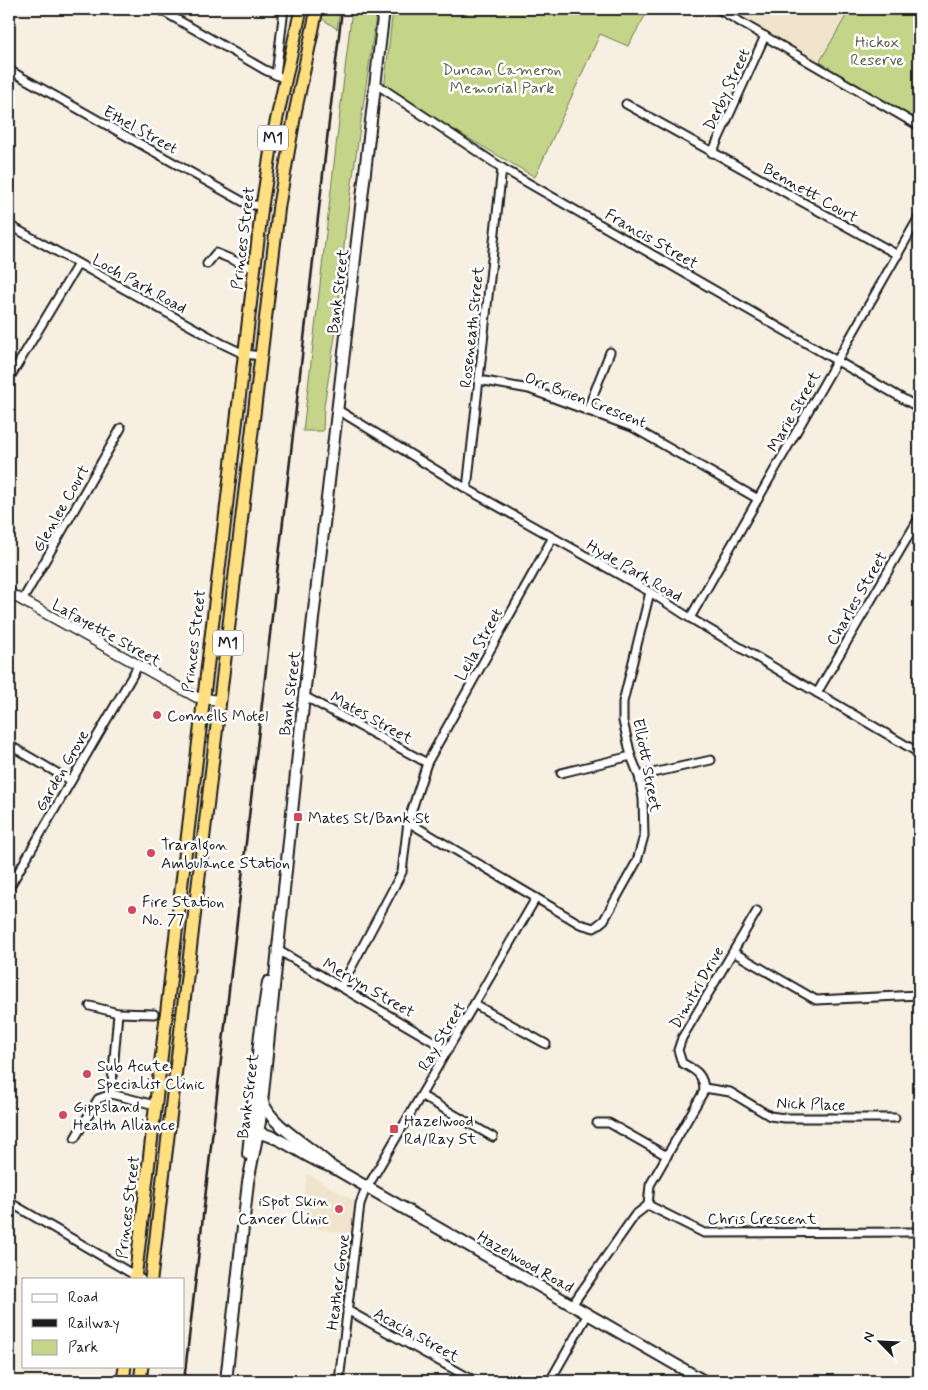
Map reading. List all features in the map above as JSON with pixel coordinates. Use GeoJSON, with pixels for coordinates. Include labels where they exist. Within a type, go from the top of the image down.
{"type":"FeatureCollection","features":[{"type":"Feature","properties":{"kind":"highway","name":"Princes Street"},"geometry":{"type":"LineString","coordinates":[[137,1278],[172,956],[186,862],[203,699],[262,206],[281,77],[301,9]]}},
{"type":"Feature","properties":{"kind":"highway","name":"Princes Street"},"geometry":{"type":"LineString","coordinates":[[152,1278],[279,205],[301,83],[317,9]]}},
{"type":"Feature","properties":{"kind":"highway"},"geometry":{"type":"LineString","coordinates":[[281,77],[301,83]]}},
{"type":"Feature","properties":{"kind":"highway"},"geometry":{"type":"LineString","coordinates":[[123,1381],[125,1368]]}},
{"type":"Feature","properties":{"kind":"highway"},"geometry":{"type":"LineString","coordinates":[[140,1381],[142,1368]]}},
{"type":"Feature","properties":{"kind":"main road","name":"Bank Street"},"geometry":{"type":"LineString","coordinates":[[226,1381],[248,1182],[262,1100],[276,949],[304,696],[384,9]]}},
{"type":"Feature","properties":{"kind":"main road"},"geometry":{"type":"LineString","coordinates":[[256,1127],[262,1025],[276,949]]}},
{"type":"Feature","properties":{"kind":"main road"},"geometry":{"type":"LineString","coordinates":[[262,1100],[274,1121],[318,1153],[332,1167]]}},
{"type":"Feature","properties":{"kind":"main road"},"geometry":{"type":"LineString","coordinates":[[256,1127],[274,1121]]}},
{"type":"Feature","properties":{"kind":"main road"},"geometry":{"type":"LineString","coordinates":[[256,1127],[317,1162],[332,1167]]}},
{"type":"Feature","properties":{"kind":"main road","name":"Hazelwood Road"},"geometry":{"type":"LineString","coordinates":[[332,1167],[704,1381]]}},
{"type":"Feature","properties":{"kind":"street"},"geometry":{"type":"LineString","coordinates":[[159,9],[281,77],[284,9]]}},
{"type":"Feature","properties":{"kind":"street"},"geometry":{"type":"LineString","coordinates":[[718,9],[919,126]]}},
{"type":"Feature","properties":{"kind":"street","name":"Derby Street"},"geometry":{"type":"LineString","coordinates":[[712,153],[765,36]]}},
{"type":"Feature","properties":{"kind":"street","name":"Ethel Street"},"geometry":{"type":"LineString","coordinates":[[9,70],[247,204],[262,206]]}},
{"type":"Feature","properties":{"kind":"street","name":"Francis Street"},"geometry":{"type":"LineString","coordinates":[[376,84],[502,168],[919,408]]}},
{"type":"Feature","properties":{"kind":"street","name":"Bennett Court"},"geometry":{"type":"LineString","coordinates":[[626,104],[898,255]]}},
{"type":"Feature","properties":{"kind":"street","name":"Roseneath Street"},"geometry":{"type":"LineString","coordinates":[[467,489],[502,168]]}},
{"type":"Feature","properties":{"kind":"street","name":"Marie Street"},"geometry":{"type":"LineString","coordinates":[[690,618],[919,217]]}},
{"type":"Feature","properties":{"kind":"street","name":"Loch Park Road"},"geometry":{"type":"LineString","coordinates":[[9,225],[223,344],[244,354],[262,356]]}},
{"type":"Feature","properties":{"kind":"street"},"geometry":{"type":"LineString","coordinates":[[207,264],[216,253],[255,269]]}},
{"type":"Feature","properties":{"kind":"street"},"geometry":{"type":"LineString","coordinates":[[9,379],[78,264]]}},
{"type":"Feature","properties":{"kind":"street"},"geometry":{"type":"LineString","coordinates":[[587,411],[610,352]]}},
{"type":"Feature","properties":{"kind":"street","name":"Orr Brien Crescent"},"geometry":{"type":"LineString","coordinates":[[479,380],[529,389],[632,427],[758,499]]}},
{"type":"Feature","properties":{"kind":"street","name":"Hyde Park Road"},"geometry":{"type":"LineString","coordinates":[[338,410],[467,489],[552,539],[650,592],[690,618],[919,753]]}},
{"type":"Feature","properties":{"kind":"street","name":"Glenlee Court"},"geometry":{"type":"LineString","coordinates":[[22,601],[121,428]]}},
{"type":"Feature","properties":{"kind":"street","name":"Charles Street"},"geometry":{"type":"LineString","coordinates":[[817,693],[919,518]]}},
{"type":"Feature","properties":{"kind":"street","name":"Leila Street"},"geometry":{"type":"LineString","coordinates":[[341,987],[402,872],[408,822],[427,763],[552,539]]}},
{"type":"Feature","properties":{"kind":"street","name":"Elliott Street"},"geometry":{"type":"LineString","coordinates":[[408,822],[580,924],[594,928],[604,920],[637,861],[644,836],[645,817],[639,776],[631,756],[624,721],[623,702],[650,592]]}},
{"type":"Feature","properties":{"kind":"street","name":"Lafayette Street"},"geometry":{"type":"LineString","coordinates":[[9,593],[196,697],[221,701]]}},
{"type":"Feature","properties":{"kind":"street","name":"Garden Grove"},"geometry":{"type":"LineString","coordinates":[[9,888],[138,666]]}},
{"type":"Feature","properties":{"kind":"street","name":"Mates Street"},"geometry":{"type":"LineString","coordinates":[[304,696],[427,763]]}},
{"type":"Feature","properties":{"kind":"street"},"geometry":{"type":"LineString","coordinates":[[9,745],[72,781]]}},
{"type":"Feature","properties":{"kind":"street"},"geometry":{"type":"LineString","coordinates":[[561,773],[631,756]]}},
{"type":"Feature","properties":{"kind":"street"},"geometry":{"type":"LineString","coordinates":[[639,776],[710,760]]}},
{"type":"Feature","properties":{"kind":"street","name":"Ray Street"},"geometry":{"type":"LineString","coordinates":[[368,1188],[536,898]]}},
{"type":"Feature","properties":{"kind":"street","name":"Dimitri Drive"},"geometry":{"type":"LineString","coordinates":[[704,1088],[704,1081],[698,1072],[682,1063],[678,1050],[682,1038],[757,911]]}},
{"type":"Feature","properties":{"kind":"street","name":"Mervyn Street"},"geometry":{"type":"LineString","coordinates":[[276,949],[448,1050]]}},
{"type":"Feature","properties":{"kind":"street"},"geometry":{"type":"LineString","coordinates":[[733,952],[806,996],[816,1000],[919,995]]}},
{"type":"Feature","properties":{"kind":"street"},"geometry":{"type":"LineString","coordinates":[[476,1004],[546,1044]]}},
{"type":"Feature","properties":{"kind":"street"},"geometry":{"type":"LineString","coordinates":[[90,1006],[118,1013],[154,1014]]}},
{"type":"Feature","properties":{"kind":"street"},"geometry":{"type":"LineString","coordinates":[[111,1094],[118,1013]]}},
{"type":"Feature","properties":{"kind":"street"},"geometry":{"type":"LineString","coordinates":[[572,1305],[635,1215],[648,1206],[650,1185],[704,1088]]}},
{"type":"Feature","properties":{"kind":"street","name":"Nick Place"},"geometry":{"type":"LineString","coordinates":[[704,1088],[730,1092],[770,1116],[784,1118],[895,1118]]}},
{"type":"Feature","properties":{"kind":"street"},"geometry":{"type":"LineString","coordinates":[[75,1138],[98,1099],[111,1094],[155,1105]]}},
{"type":"Feature","properties":{"kind":"street"},"geometry":{"type":"LineString","coordinates":[[422,1096],[493,1137]]}},
{"type":"Feature","properties":{"kind":"street"},"geometry":{"type":"LineString","coordinates":[[598,1123],[609,1123],[667,1156]]}},
{"type":"Feature","properties":{"kind":"street","name":"Heather Grove"},"geometry":{"type":"LineString","coordinates":[[338,1381],[360,1204],[368,1188]]}},
{"type":"Feature","properties":{"kind":"street"},"geometry":{"type":"LineString","coordinates":[[9,1202],[137,1278]]}},
{"type":"Feature","properties":{"kind":"street","name":"Chris Crescent"},"geometry":{"type":"LineString","coordinates":[[648,1206],[704,1233],[919,1232]]}},
{"type":"Feature","properties":{"kind":"street","name":"Acacia Street"},"geometry":{"type":"LineString","coordinates":[[347,1310],[474,1381]]}},
{"type":"Feature","properties":{"kind":"street"},"geometry":{"type":"LineString","coordinates":[[550,1381],[588,1314]]}},
{"type":"Feature","properties":{"kind":"shaded area"},"geometry":{"type":"Polygon","coordinates":[[[727,9],[850,9],[819,63],[727,9]]]}},
{"type":"Feature","properties":{"kind":"shaded area"},"geometry":{"type":"Polygon","coordinates":[[[307,1174],[355,1201],[351,1234],[299,1226],[307,1174]]]}},
{"type":"Feature","properties":{"kind":"green space"},"geometry":{"type":"Polygon","coordinates":[[[323,9],[340,9],[337,29],[321,18],[323,9]]]}},
{"type":"Feature","properties":{"kind":"green space"},"geometry":{"type":"Polygon","coordinates":[[[352,9],[377,9],[346,225],[337,324],[324,406],[323,431],[303,431],[352,9]]]}},
{"type":"Feature","properties":{"kind":"green space","name":"Duncan Cameron Memorial Park"},"geometry":{"type":"Polygon","coordinates":[[[393,9],[649,9],[628,46],[600,34],[535,177],[384,89],[393,9]]]}},
{"type":"Feature","properties":{"kind":"green space","name":"Hickox Reserve"},"geometry":{"type":"Polygon","coordinates":[[[850,9],[919,9],[919,121],[819,63],[850,9]]]}},
{"type":"Feature","properties":{"kind":"railway"},"geometry":{"type":"LineString","coordinates":[[184,1381],[342,9]]}},
{"type":"Feature","properties":{"kind":"place","name":"Connells Motel"},"geometry":{"type":"Point","coordinates":[157,715]}},
{"type":"Feature","properties":{"kind":"place","name":"Mates St/Bank St"},"geometry":{"type":"Point","coordinates":[298,817]}},
{"type":"Feature","properties":{"kind":"place","name":"Traralgon Ambulance Station"},"geometry":{"type":"Point","coordinates":[151,853]}},
{"type":"Feature","properties":{"kind":"place","name":"Fire Station No. 77"},"geometry":{"type":"Point","coordinates":[132,910]}},
{"type":"Feature","properties":{"kind":"place","name":"Sub Acute Specialist Clinic"},"geometry":{"type":"Point","coordinates":[87,1074]}},
{"type":"Feature","properties":{"kind":"place","name":"Gippsland Health Alliance"},"geometry":{"type":"Point","coordinates":[63,1115]}},
{"type":"Feature","properties":{"kind":"place","name":"Hazelwood Rd/Ray St"},"geometry":{"type":"Point","coordinates":[394,1129]}},
{"type":"Feature","properties":{"kind":"place","name":"iSpot Skin Cancer Clinic"},"geometry":{"type":"Point","coordinates":[339,1209]}}]}
